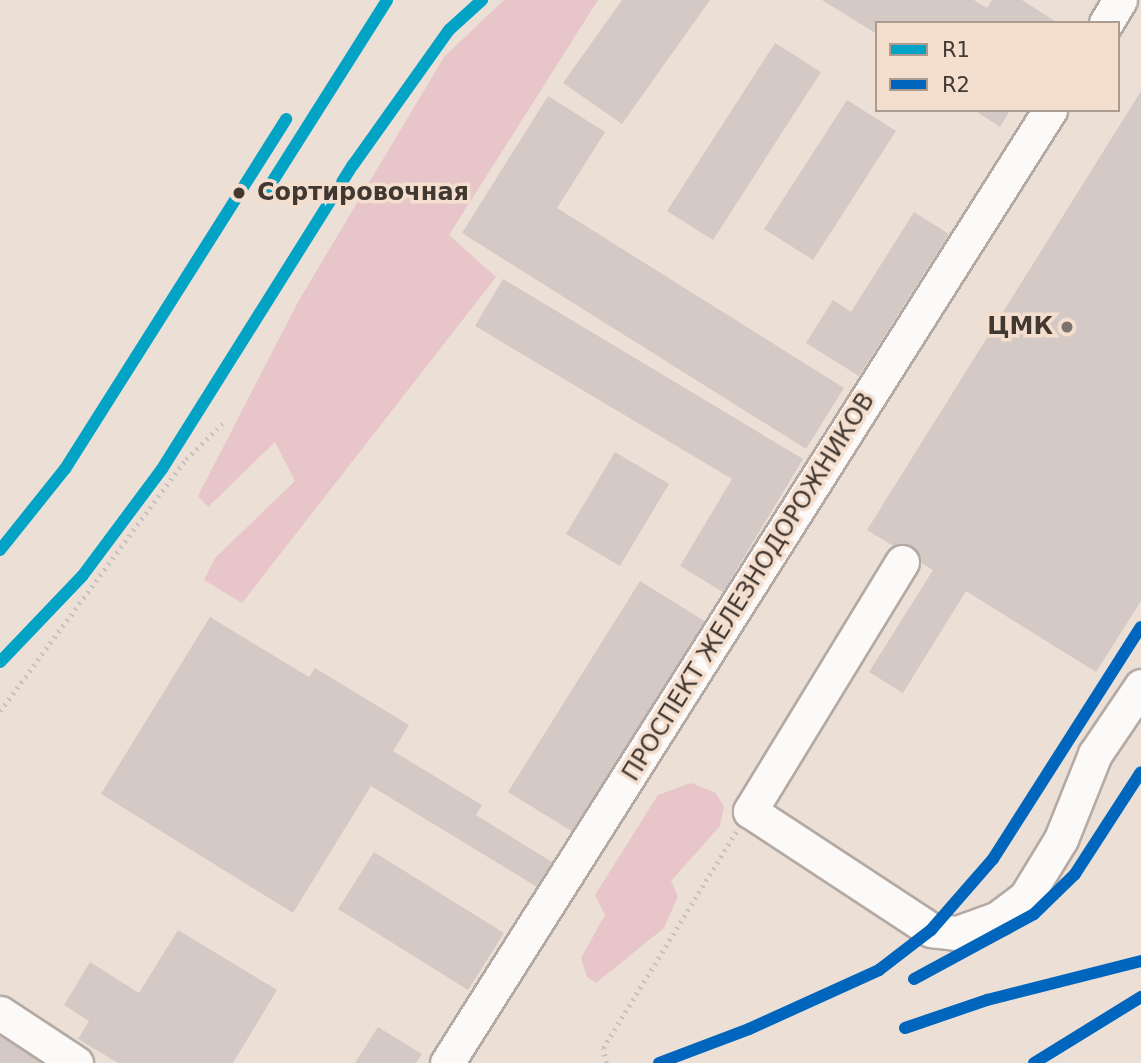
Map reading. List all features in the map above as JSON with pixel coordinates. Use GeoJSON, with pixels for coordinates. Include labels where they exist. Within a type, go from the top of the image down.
{"type":"FeatureCollection","features":[{"type":"Feature","properties":{"kind":"street"},"geometry":{"type":"LineString","coordinates":[[1106,21],[1120,0]]}},
{"type":"Feature","properties":{"kind":"street","name":"ПРОСПЕКТ ЖЕЛЕЗНОДОРОЖНИКОВ"},"geometry":{"type":"LineString","coordinates":[[447,1063],[1049,112]]}},
{"type":"Feature","properties":{"kind":"street"},"geometry":{"type":"LineString","coordinates":[[902,562],[750,811],[931,930],[957,933],[998,918],[1025,898],[1061,839],[1096,754],[1141,686]]}},
{"type":"Feature","properties":{"kind":"street"},"geometry":{"type":"LineString","coordinates":[[0,1013],[76,1063]]}},
{"type":"Feature","properties":{"kind":"path"},"geometry":{"type":"LineString","coordinates":[[0,711],[186,459],[225,421]]}},
{"type":"Feature","properties":{"kind":"path"},"geometry":{"type":"LineString","coordinates":[[606,1063],[603,1048],[750,811]]}},
{"type":"Feature","properties":{"kind":"shaded area"},"geometry":{"type":"Polygon","coordinates":[[[504,0],[598,0],[449,235],[496,277],[242,603],[204,580],[215,558],[295,481],[275,442],[208,507],[198,496],[298,302],[444,57],[504,0]]]}},
{"type":"Feature","properties":{"kind":"shaded area"},"geometry":{"type":"Polygon","coordinates":[[[691,783],[716,793],[724,807],[720,826],[671,881],[678,896],[664,928],[596,983],[587,977],[581,958],[605,915],[595,895],[658,795],[691,783]]]}},
{"type":"Feature","properties":{"kind":"building"},"geometry":{"type":"Polygon","coordinates":[[[622,0],[710,0],[622,124],[563,83],[622,0]]]}},
{"type":"Feature","properties":{"kind":"building"},"geometry":{"type":"Polygon","coordinates":[[[822,0],[974,0],[987,8],[992,0],[1022,0],[1055,21],[875,21],[875,33],[822,0]]]}},
{"type":"Feature","properties":{"kind":"building"},"geometry":{"type":"Polygon","coordinates":[[[775,43],[821,72],[713,240],[667,211],[775,43]]]}},
{"type":"Feature","properties":{"kind":"building","name":"ЦМК"},"geometry":{"type":"Polygon","coordinates":[[[1141,91],[1141,601],[1096,672],[966,591],[903,693],[869,672],[933,570],[867,530],[1141,91]]]}},
{"type":"Feature","properties":{"kind":"building"},"geometry":{"type":"Polygon","coordinates":[[[548,96],[605,132],[557,208],[844,388],[806,449],[462,233],[548,96]]]}},
{"type":"Feature","properties":{"kind":"building"},"geometry":{"type":"Polygon","coordinates":[[[847,100],[896,131],[813,260],[764,229],[847,100]]]}},
{"type":"Feature","properties":{"kind":"building"},"geometry":{"type":"Polygon","coordinates":[[[977,112],[1009,112],[1000,127],[977,112]]]}},
{"type":"Feature","properties":{"kind":"building"},"geometry":{"type":"Polygon","coordinates":[[[914,212],[949,234],[859,376],[806,343],[833,300],[851,312],[914,212]]]}},
{"type":"Feature","properties":{"kind":"building"},"geometry":{"type":"Polygon","coordinates":[[[503,279],[803,459],[723,592],[680,566],[732,479],[475,326],[503,279]]]}},
{"type":"Feature","properties":{"kind":"building"},"geometry":{"type":"Polygon","coordinates":[[[615,452],[669,484],[620,566],[566,534],[615,452]]]}},
{"type":"Feature","properties":{"kind":"building"},"geometry":{"type":"Polygon","coordinates":[[[640,581],[706,622],[573,832],[508,792],[640,581]]]}},
{"type":"Feature","properties":{"kind":"building"},"geometry":{"type":"Polygon","coordinates":[[[210,617],[309,677],[315,668],[409,725],[393,751],[482,805],[476,815],[552,862],[537,887],[371,786],[293,913],[101,794],[210,617]]]}},
{"type":"Feature","properties":{"kind":"building"},"geometry":{"type":"Polygon","coordinates":[[[374,852],[504,933],[468,990],[338,909],[374,852]]]}},
{"type":"Feature","properties":{"kind":"building"},"geometry":{"type":"Polygon","coordinates":[[[178,930],[277,990],[233,1063],[118,1063],[78,1039],[89,1021],[64,1005],[90,962],[139,993],[178,930]]]}},
{"type":"Feature","properties":{"kind":"building"},"geometry":{"type":"Polygon","coordinates":[[[378,1027],[422,1054],[416,1063],[355,1063],[378,1027]]]}},
{"type":"Feature","properties":{"kind":"building"},"geometry":{"type":"Polygon","coordinates":[[[0,1036],[43,1063],[0,1063],[0,1036]]]}},
{"type":"Feature","properties":{"kind":"transit line","name":"R1"},"geometry":{"type":"LineString","coordinates":[[269,187],[387,0]]}},
{"type":"Feature","properties":{"kind":"transit line","name":"R1"},"geometry":{"type":"LineString","coordinates":[[0,662],[83,575],[162,469],[353,165],[449,30],[482,0]]}},
{"type":"Feature","properties":{"kind":"transit line","name":"R1"},"geometry":{"type":"LineString","coordinates":[[0,550],[65,469],[286,119]]}},
{"type":"Feature","properties":{"kind":"transit line","name":"R2"},"geometry":{"type":"LineString","coordinates":[[659,1063],[749,1029],[879,970],[931,930],[993,859],[1141,627]]}},
{"type":"Feature","properties":{"kind":"transit line","name":"R2"},"geometry":{"type":"LineString","coordinates":[[914,979],[1034,914],[1075,874],[1141,772]]}},
{"type":"Feature","properties":{"kind":"transit line","name":"R2"},"geometry":{"type":"LineString","coordinates":[[905,1028],[987,1000],[1141,961]]}},
{"type":"Feature","properties":{"kind":"transit line","name":"R2"},"geometry":{"type":"LineString","coordinates":[[1034,1063],[1141,997]]}},
{"type":"Feature","properties":{"kind":"place","name":"Сортировочная"},"geometry":{"type":"Point","coordinates":[239,193]}},
{"type":"Feature","properties":{"kind":"place","name":"ЦМК"},"geometry":{"type":"Point","coordinates":[1067,327]}}]}
